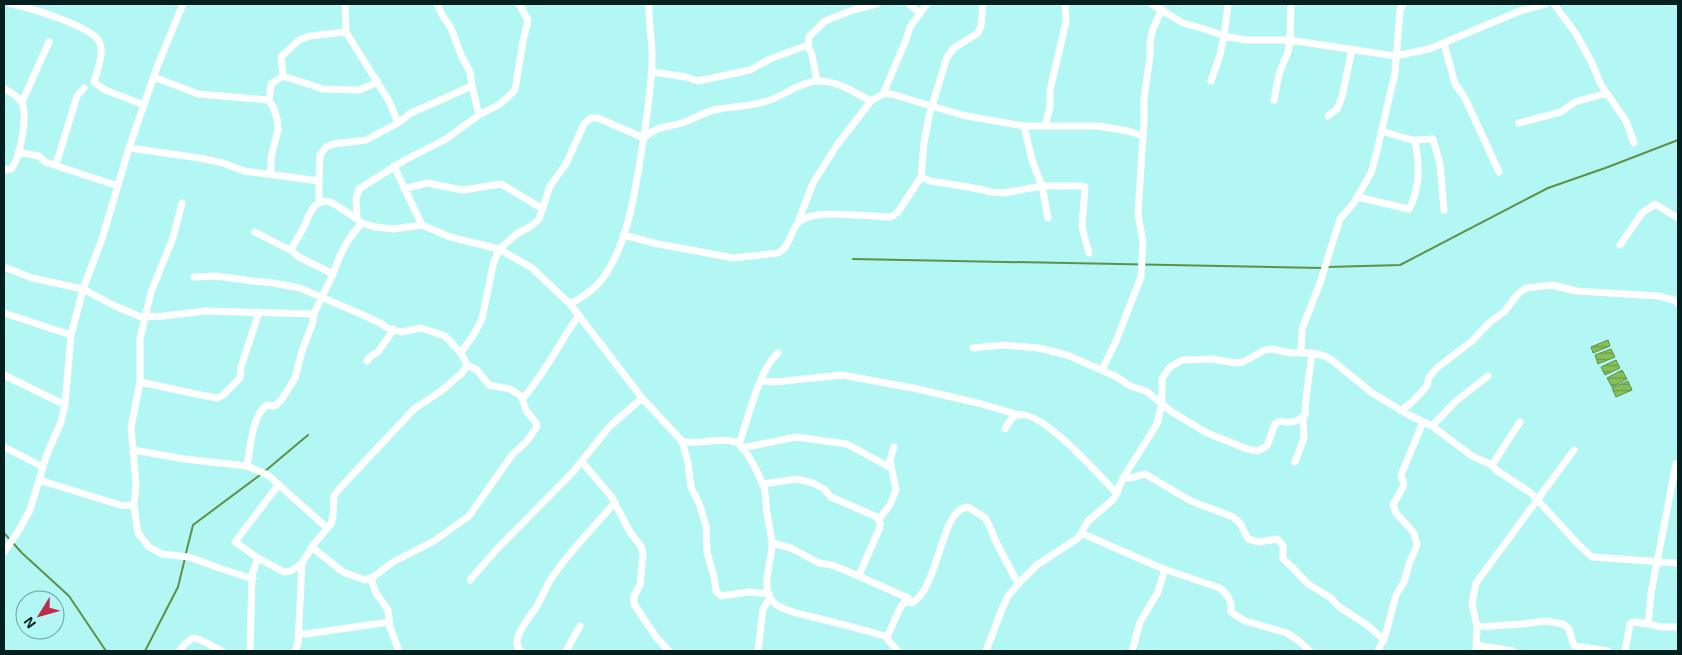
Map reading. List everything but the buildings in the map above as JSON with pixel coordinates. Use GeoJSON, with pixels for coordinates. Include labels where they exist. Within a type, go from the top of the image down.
{"type":"FeatureCollection","features":[{"type":"Feature","properties":{"kind":"street"},"geometry":{"type":"LineString","coordinates":[[11,4],[58,17],[93,35],[99,41],[101,54],[94,82],[105,90],[144,106]]}},
{"type":"Feature","properties":{"kind":"street"},"geometry":{"type":"LineString","coordinates":[[6,549],[30,510],[43,467],[62,422],[66,405],[71,335],[83,289],[102,239],[129,148],[154,77],[184,4]]}},
{"type":"Feature","properties":{"kind":"street"},"geometry":{"type":"LineString","coordinates":[[345,4],[346,32],[389,101],[398,123]]}},
{"type":"Feature","properties":{"kind":"street"},"geometry":{"type":"LineString","coordinates":[[437,4],[451,28],[461,55],[470,72],[479,115]]}},
{"type":"Feature","properties":{"kind":"street"},"geometry":{"type":"LineString","coordinates":[[247,466],[253,430],[261,409],[267,405],[275,406],[282,399],[295,378],[302,351],[314,322],[314,314],[340,252],[360,221],[356,199],[359,189],[394,166],[446,139],[479,115],[500,104],[515,90],[528,20],[519,4]]}},
{"type":"Feature","properties":{"kind":"street"},"geometry":{"type":"LineString","coordinates":[[570,304],[586,295],[602,279],[623,235],[632,209],[644,138],[652,72],[648,20],[649,4]]}},
{"type":"Feature","properties":{"kind":"street"},"geometry":{"type":"LineString","coordinates":[[817,81],[808,45],[809,37],[825,21],[877,4]]}},
{"type":"Feature","properties":{"kind":"street"},"geometry":{"type":"LineString","coordinates":[[909,4],[920,13]]}},
{"type":"Feature","properties":{"kind":"street"},"geometry":{"type":"LineString","coordinates":[[883,94],[910,27],[927,4]]}},
{"type":"Feature","properties":{"kind":"street"},"geometry":{"type":"LineString","coordinates":[[798,223],[816,214],[891,217],[898,212],[921,177],[924,142],[929,116],[947,57],[954,48],[978,33],[982,26],[983,4]]}},
{"type":"Feature","properties":{"kind":"street"},"geometry":{"type":"LineString","coordinates":[[1045,126],[1050,107],[1050,90],[1066,22],[1065,4]]}},
{"type":"Feature","properties":{"kind":"street"},"geometry":{"type":"LineString","coordinates":[[1151,4],[1183,23],[1224,36],[1246,40],[1290,40],[1395,56],[1429,50],[1518,7],[1546,4]]}},
{"type":"Feature","properties":{"kind":"street"},"geometry":{"type":"LineString","coordinates":[[1211,81],[1220,55],[1228,4]]}},
{"type":"Feature","properties":{"kind":"street"},"geometry":{"type":"LineString","coordinates":[[1274,100],[1279,74],[1288,52],[1292,4]]}},
{"type":"Feature","properties":{"kind":"street"},"geometry":{"type":"LineString","coordinates":[[1301,352],[1302,329],[1320,283],[1340,219],[1357,198],[1371,174],[1394,73],[1400,10],[1403,4]]}},
{"type":"Feature","properties":{"kind":"street"},"geometry":{"type":"LineString","coordinates":[[1554,4],[1571,25],[1592,62],[1601,85],[1626,121],[1634,143]]}},
{"type":"Feature","properties":{"kind":"street"},"geometry":{"type":"LineString","coordinates":[[1102,370],[1142,277],[1143,243],[1138,214],[1144,99],[1150,42],[1153,29],[1162,9]]}},
{"type":"Feature","properties":{"kind":"street"},"geometry":{"type":"LineString","coordinates":[[283,76],[281,57],[296,41],[310,36],[346,32]]}},
{"type":"Feature","properties":{"kind":"street"},"geometry":{"type":"LineString","coordinates":[[4,170],[11,169],[14,166],[25,115],[22,102],[49,42]]}},
{"type":"Feature","properties":{"kind":"street"},"geometry":{"type":"LineString","coordinates":[[1444,43],[1456,84],[1465,98],[1499,172]]}},
{"type":"Feature","properties":{"kind":"street"},"geometry":{"type":"LineString","coordinates":[[652,72],[686,77],[698,81],[750,70],[770,59],[808,45]]}},
{"type":"Feature","properties":{"kind":"street"},"geometry":{"type":"LineString","coordinates":[[1328,116],[1337,109],[1342,97],[1352,49]]}},
{"type":"Feature","properties":{"kind":"street"},"geometry":{"type":"LineString","coordinates":[[283,76],[323,90],[359,90],[378,82]]}},
{"type":"Feature","properties":{"kind":"street"},"geometry":{"type":"LineString","coordinates":[[271,173],[271,157],[278,130],[276,114],[269,100],[271,84],[283,76]]}},
{"type":"Feature","properties":{"kind":"street"},"geometry":{"type":"LineString","coordinates":[[154,77],[198,94],[269,100]]}},
{"type":"Feature","properties":{"kind":"street"},"geometry":{"type":"LineString","coordinates":[[644,138],[653,130],[683,122],[704,113],[751,106],[782,96],[807,83],[817,81],[841,85],[871,101]]}},
{"type":"Feature","properties":{"kind":"street"},"geometry":{"type":"LineString","coordinates":[[319,203],[320,155],[326,147],[334,144],[366,140],[398,123],[411,113],[472,86]]}},
{"type":"Feature","properties":{"kind":"street"},"geometry":{"type":"LineString","coordinates":[[4,88],[22,102]]}},
{"type":"Feature","properties":{"kind":"street"},"geometry":{"type":"LineString","coordinates":[[56,165],[77,96],[84,88]]}},
{"type":"Feature","properties":{"kind":"street"},"geometry":{"type":"LineString","coordinates":[[1519,123],[1561,112],[1575,102],[1607,92]]}},
{"type":"Feature","properties":{"kind":"street"},"geometry":{"type":"LineString","coordinates":[[623,235],[658,244],[734,258],[778,254],[784,250],[798,223],[813,183],[837,146],[871,101],[883,94],[890,94],[962,115],[1024,126],[1098,126],[1128,131],[1142,136]]}},
{"type":"Feature","properties":{"kind":"street"},"geometry":{"type":"LineString","coordinates":[[461,354],[482,319],[499,249],[539,219],[550,186],[566,164],[584,124],[591,118],[598,118],[644,138]]}},
{"type":"Feature","properties":{"kind":"street"},"geometry":{"type":"LineString","coordinates":[[1024,126],[1032,160],[1042,186],[1048,218]]}},
{"type":"Feature","properties":{"kind":"street"},"geometry":{"type":"LineString","coordinates":[[1381,132],[1415,140],[1433,139],[1440,164],[1444,210]]}},
{"type":"Feature","properties":{"kind":"street"},"geometry":{"type":"LineString","coordinates":[[1357,198],[1410,209],[1418,188],[1418,158],[1415,140]]}},
{"type":"Feature","properties":{"kind":"street"},"geometry":{"type":"LineString","coordinates":[[129,148],[200,158],[223,163],[244,171],[271,173],[319,181]]}},
{"type":"Feature","properties":{"kind":"street"},"geometry":{"type":"LineString","coordinates":[[18,152],[39,156],[45,162],[118,186]]}},
{"type":"Feature","properties":{"kind":"street"},"geometry":{"type":"LineString","coordinates":[[394,166],[422,225]]}},
{"type":"Feature","properties":{"kind":"street"},"geometry":{"type":"LineString","coordinates":[[921,177],[930,181],[1004,193],[1042,186],[1083,186],[1085,187],[1082,227],[1089,253]]}},
{"type":"Feature","properties":{"kind":"street"},"geometry":{"type":"LineString","coordinates":[[404,189],[427,184],[463,190],[501,184],[543,209]]}},
{"type":"Feature","properties":{"kind":"street"},"geometry":{"type":"LineString","coordinates":[[292,251],[313,208],[319,203],[326,202],[375,227],[394,229],[422,225],[450,237],[499,249],[532,268],[570,304],[642,398],[682,441],[688,463],[691,487],[699,503],[706,526],[707,552],[716,591],[721,596],[749,592],[770,596]]}},
{"type":"Feature","properties":{"kind":"street"},"geometry":{"type":"LineString","coordinates":[[182,203],[173,238],[151,292],[147,316],[140,339],[140,382],[131,427],[136,483],[134,506],[138,533],[149,547],[162,554],[186,557],[253,579]]}},
{"type":"Feature","properties":{"kind":"street"},"geometry":{"type":"LineString","coordinates":[[1620,245],[1642,213],[1655,204],[1678,218]]}},
{"type":"Feature","properties":{"kind":"street"},"geometry":{"type":"LineString","coordinates":[[255,232],[332,274]]}},
{"type":"Feature","properties":{"kind":"street"},"geometry":{"type":"LineString","coordinates":[[4,267],[32,278],[83,289],[114,306],[141,317],[204,311],[314,314]]}},
{"type":"Feature","properties":{"kind":"street"},"geometry":{"type":"LineString","coordinates":[[194,277],[216,276],[273,282],[300,288],[382,324],[387,328],[401,332],[422,328],[445,336],[467,364],[477,370],[489,385],[510,389],[523,398],[526,410],[536,423],[537,427],[526,442],[512,454],[468,516],[434,541],[393,562],[371,579],[360,580],[343,572],[313,548]]}},
{"type":"Feature","properties":{"kind":"street"},"geometry":{"type":"LineString","coordinates":[[1401,411],[1427,386],[1429,377],[1438,367],[1472,341],[1490,322],[1504,312],[1518,294],[1526,288],[1552,285],[1576,291],[1658,296],[1674,300],[1678,304]]}},
{"type":"Feature","properties":{"kind":"street"},"geometry":{"type":"LineString","coordinates":[[140,382],[217,398],[222,396],[240,378],[241,367],[259,312]]}},
{"type":"Feature","properties":{"kind":"street"},"geometry":{"type":"LineString","coordinates":[[4,313],[71,335]]}},
{"type":"Feature","properties":{"kind":"street"},"geometry":{"type":"LineString","coordinates":[[523,398],[537,382],[579,315]]}},
{"type":"Feature","properties":{"kind":"street"},"geometry":{"type":"LineString","coordinates":[[367,362],[370,356],[378,352],[394,329]]}},
{"type":"Feature","properties":{"kind":"street"},"geometry":{"type":"LineString","coordinates":[[973,348],[1004,345],[1038,348],[1068,355],[1102,370],[1130,386],[1146,391],[1172,412],[1207,433],[1247,449],[1258,451],[1267,446],[1275,424],[1280,421],[1288,423],[1298,421],[1305,415]]}},
{"type":"Feature","properties":{"kind":"street"},"geometry":{"type":"LineString","coordinates":[[986,651],[1005,602],[1019,583],[1037,565],[1072,542],[1081,533],[1088,521],[1118,494],[1123,478],[1157,424],[1162,403],[1162,378],[1170,367],[1182,360],[1211,359],[1236,363],[1243,362],[1265,350],[1272,349],[1325,356],[1334,361],[1372,393],[1401,411],[1432,426],[1472,456],[1492,465],[1496,470],[1531,493],[1592,557],[1678,563]]}},
{"type":"Feature","properties":{"kind":"street"},"geometry":{"type":"LineString","coordinates":[[740,446],[761,381],[771,360],[778,353]]}},
{"type":"Feature","properties":{"kind":"street"},"geometry":{"type":"LineString","coordinates":[[1294,462],[1304,438],[1303,419],[1312,353]]}},
{"type":"Feature","properties":{"kind":"street"},"geometry":{"type":"LineString","coordinates":[[279,484],[235,542],[258,558],[284,572],[291,571],[302,563],[331,524],[334,496],[340,488],[414,409],[441,391],[462,373],[467,364]]}},
{"type":"Feature","properties":{"kind":"street"},"geometry":{"type":"LineString","coordinates":[[4,374],[66,405]]}},
{"type":"Feature","properties":{"kind":"street"},"geometry":{"type":"LineString","coordinates":[[761,381],[775,382],[842,376],[922,390],[978,403],[1018,415],[1029,416],[1055,432],[1118,494]]}},
{"type":"Feature","properties":{"kind":"street"},"geometry":{"type":"LineString","coordinates":[[1432,426],[1456,400],[1488,376]]}},
{"type":"Feature","properties":{"kind":"street"},"geometry":{"type":"LineString","coordinates":[[470,580],[492,554],[582,462],[609,426],[642,398]]}},
{"type":"Feature","properties":{"kind":"street"},"geometry":{"type":"LineString","coordinates":[[1005,429],[1018,415]]}},
{"type":"Feature","properties":{"kind":"street"},"geometry":{"type":"LineString","coordinates":[[1378,651],[1384,640],[1396,595],[1404,582],[1417,545],[1414,533],[1396,513],[1393,505],[1404,485],[1401,475],[1422,422]]}},
{"type":"Feature","properties":{"kind":"street"},"geometry":{"type":"LineString","coordinates":[[1492,465],[1520,422]]}},
{"type":"Feature","properties":{"kind":"street"},"geometry":{"type":"LineString","coordinates":[[682,441],[691,443],[716,441],[740,446],[796,437],[804,438],[847,444],[891,468]]}},
{"type":"Feature","properties":{"kind":"street"},"geometry":{"type":"LineString","coordinates":[[740,446],[750,459],[764,488],[772,544],[767,590],[775,604],[795,613],[887,637],[898,651]]}},
{"type":"Feature","properties":{"kind":"street"},"geometry":{"type":"LineString","coordinates":[[4,447],[43,467]]}},
{"type":"Feature","properties":{"kind":"street"},"geometry":{"type":"LineString","coordinates":[[878,519],[890,505],[896,490],[890,460],[894,447]]}},
{"type":"Feature","properties":{"kind":"street"},"geometry":{"type":"LineString","coordinates":[[134,450],[185,459],[247,466],[268,475],[327,528]]}},
{"type":"Feature","properties":{"kind":"street"},"geometry":{"type":"LineString","coordinates":[[1513,651],[1501,647],[1476,648],[1477,627],[1472,603],[1476,583],[1574,450]]}},
{"type":"Feature","properties":{"kind":"street"},"geometry":{"type":"LineString","coordinates":[[582,462],[615,502],[630,532],[641,546],[644,555],[640,585],[634,596],[634,604],[656,637],[669,651]]}},
{"type":"Feature","properties":{"kind":"street"},"geometry":{"type":"LineString","coordinates":[[1648,624],[1651,593],[1676,464]]}},
{"type":"Feature","properties":{"kind":"street"},"geometry":{"type":"LineString","coordinates":[[1123,478],[1145,474],[1191,501],[1233,517],[1240,523],[1248,539],[1260,542],[1277,539],[1283,545],[1283,559],[1308,584],[1331,598],[1338,606],[1367,625],[1384,640]]}},
{"type":"Feature","properties":{"kind":"street"},"geometry":{"type":"LineString","coordinates":[[762,484],[797,479],[813,483],[831,497],[872,514],[878,519],[880,527],[859,575]]}},
{"type":"Feature","properties":{"kind":"street"},"geometry":{"type":"LineString","coordinates":[[39,480],[120,505],[134,506]]}},
{"type":"Feature","properties":{"kind":"street"},"geometry":{"type":"LineString","coordinates":[[521,651],[516,643],[519,634],[551,579],[574,548],[615,502]]}},
{"type":"Feature","properties":{"kind":"street"},"geometry":{"type":"LineString","coordinates":[[908,598],[907,602],[912,603],[925,592],[949,524],[956,512],[964,507],[974,510],[984,518],[1019,583]]}},
{"type":"Feature","properties":{"kind":"street"},"geometry":{"type":"LineString","coordinates":[[1081,533],[1164,569],[1220,588],[1227,595],[1231,603],[1231,612],[1245,622],[1287,633],[1310,651]]}},
{"type":"Feature","properties":{"kind":"street"},"geometry":{"type":"LineString","coordinates":[[772,544],[791,548],[819,562],[859,575],[908,598]]}},
{"type":"Feature","properties":{"kind":"street"},"geometry":{"type":"LineString","coordinates":[[250,651],[252,572],[258,558]]}},
{"type":"Feature","properties":{"kind":"street"},"geometry":{"type":"LineString","coordinates":[[295,651],[298,634],[302,563]]}},
{"type":"Feature","properties":{"kind":"street"},"geometry":{"type":"LineString","coordinates":[[1132,651],[1140,622],[1158,592],[1164,569]]}},
{"type":"Feature","properties":{"kind":"street"},"geometry":{"type":"LineString","coordinates":[[371,579],[376,593],[388,610],[389,622],[399,651]]}},
{"type":"Feature","properties":{"kind":"street"},"geometry":{"type":"LineString","coordinates":[[758,651],[763,609],[770,596]]}},
{"type":"Feature","properties":{"kind":"street"},"geometry":{"type":"LineString","coordinates":[[887,637],[894,619],[908,598]]}},
{"type":"Feature","properties":{"kind":"street"},"geometry":{"type":"LineString","coordinates":[[1477,627],[1546,621],[1563,624],[1569,629],[1575,646],[1608,651]]}},
{"type":"Feature","properties":{"kind":"street"},"geometry":{"type":"LineString","coordinates":[[298,634],[389,622]]}},
{"type":"Feature","properties":{"kind":"street"},"geometry":{"type":"LineString","coordinates":[[1625,651],[1630,624],[1634,622],[1678,626]]}},
{"type":"Feature","properties":{"kind":"street"},"geometry":{"type":"LineString","coordinates":[[566,651],[580,626]]}},
{"type":"Feature","properties":{"kind":"street"},"geometry":{"type":"LineString","coordinates":[[179,651],[193,638],[197,638],[222,651]]}},
{"type":"Feature","properties":{"kind":"shaded area"},"geometry":{"type":"Polygon","coordinates":[[[1608,340],[1610,346],[1593,353],[1591,347],[1608,340]]]}},
{"type":"Feature","properties":{"kind":"shaded area"},"geometry":{"type":"Polygon","coordinates":[[[1611,349],[1615,357],[1598,364],[1595,355],[1611,349]]]}},
{"type":"Feature","properties":{"kind":"shaded area"},"geometry":{"type":"Polygon","coordinates":[[[1616,360],[1620,368],[1605,375],[1601,367],[1616,360]]]}},
{"type":"Feature","properties":{"kind":"shaded area"},"geometry":{"type":"Polygon","coordinates":[[[1622,370],[1627,379],[1612,387],[1607,378],[1622,370]]]}},
{"type":"Feature","properties":{"kind":"shaded area"},"geometry":{"type":"Polygon","coordinates":[[[1628,381],[1632,390],[1616,397],[1612,388],[1628,381]]]}},
{"type":"Feature","properties":{"kind":"waterway"},"geometry":{"type":"LineString","coordinates":[[1328,267],[1400,265],[1548,188],[1678,140]]}},
{"type":"Feature","properties":{"kind":"waterway"},"geometry":{"type":"LineString","coordinates":[[853,259],[1323,268]]}},
{"type":"Feature","properties":{"kind":"waterway"},"geometry":{"type":"LineString","coordinates":[[264,472],[308,435]]}},
{"type":"Feature","properties":{"kind":"waterway"},"geometry":{"type":"LineString","coordinates":[[186,553],[193,525],[260,475]]}},
{"type":"Feature","properties":{"kind":"waterway"},"geometry":{"type":"LineString","coordinates":[[4,533],[22,553],[69,596],[106,651]]}},
{"type":"Feature","properties":{"kind":"waterway"},"geometry":{"type":"LineString","coordinates":[[145,651],[178,587],[185,558]]}}]}
